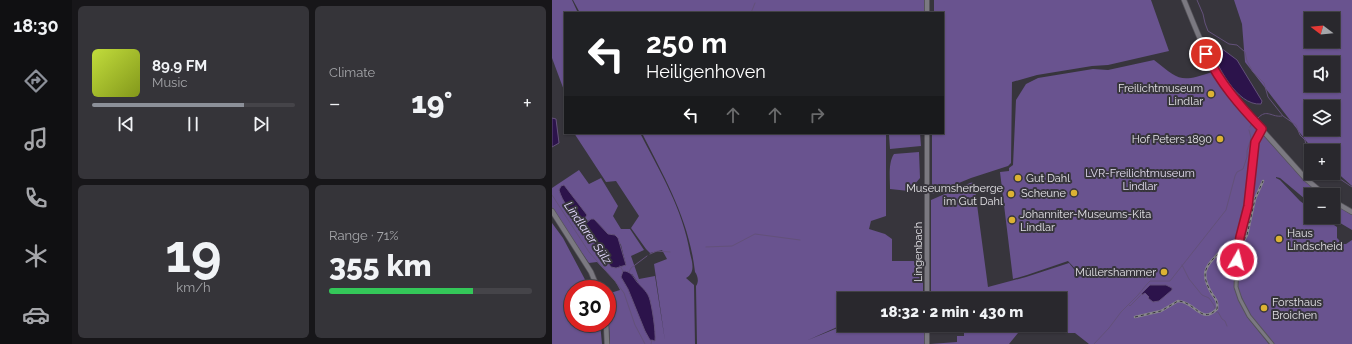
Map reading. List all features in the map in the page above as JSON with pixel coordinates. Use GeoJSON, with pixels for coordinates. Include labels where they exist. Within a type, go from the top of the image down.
{"type":"FeatureCollection","features":[{"type":"Feature","properties":{"kind":"main road"},"geometry":{"type":"LineString","coordinates":[[1184,0],[1206,54],[1216,74],[1262,129],[1306,178],[1317,188]]}},
{"type":"Feature","properties":{"kind":"main road"},"geometry":{"type":"LineString","coordinates":[[1340,205],[1352,212]]}},
{"type":"Feature","properties":{"kind":"main road"},"geometry":{"type":"LineString","coordinates":[[553,213],[591,272],[594,280]]}},
{"type":"Feature","properties":{"kind":"main road"},"geometry":{"type":"LineString","coordinates":[[606,332],[607,344]]}},
{"type":"Feature","properties":{"kind":"street"},"geometry":{"type":"LineString","coordinates":[[927,0],[927,12]]}},
{"type":"Feature","properties":{"kind":"street"},"geometry":{"type":"LineString","coordinates":[[1262,129],[1255,142],[1248,206],[1240,237],[1237,260],[1236,288],[1249,316],[1272,344]]}},
{"type":"Feature","properties":{"kind":"street","name":"Lingenbach"},"geometry":{"type":"LineString","coordinates":[[927,134],[927,292]]}},
{"type":"Feature","properties":{"kind":"street"},"geometry":{"type":"LineString","coordinates":[[927,332],[927,344]]}},
{"type":"Feature","properties":{"kind":"green space"},"geometry":{"type":"Polygon","coordinates":[[[552,0],[572,0],[578,12],[564,12],[564,90],[552,58],[552,0]]]}},
{"type":"Feature","properties":{"kind":"green space"},"geometry":{"type":"Polygon","coordinates":[[[573,0],[926,0],[926,12],[579,12],[573,0]]]}},
{"type":"Feature","properties":{"kind":"green space"},"geometry":{"type":"Polygon","coordinates":[[[934,0],[1151,0],[1169,51],[1108,65],[1092,66],[1037,75],[1012,82],[1011,163],[1008,166],[971,178],[932,194],[932,134],[944,134],[944,12],[934,12],[934,0]]]}},
{"type":"Feature","properties":{"kind":"green space"},"geometry":{"type":"Polygon","coordinates":[[[1234,0],[1352,0],[1352,186],[1340,175],[1340,144],[1309,144],[1245,62],[1242,24],[1234,0]]]}},
{"type":"Feature","properties":{"kind":"green space","name":"LVR-Freilichtmuseum Lindlar"},"geometry":{"type":"Polygon","coordinates":[[[1154,60],[1169,72],[1180,78],[1193,78],[1212,72],[1224,92],[1260,130],[1253,140],[1244,216],[1238,238],[1234,288],[1248,318],[1269,344],[1089,344],[1075,333],[1064,332],[1067,332],[1067,292],[931,292],[931,200],[974,182],[988,287],[1026,277],[1069,263],[1078,274],[1079,273],[1068,261],[1013,279],[1000,172],[1009,171],[1009,168],[1013,165],[1016,100],[1026,84],[1038,78],[1093,69],[1108,70],[1154,60]]]}},
{"type":"Feature","properties":{"kind":"green space"},"geometry":{"type":"Polygon","coordinates":[[[575,134],[641,134],[670,191],[687,237],[692,260],[692,270],[686,278],[694,285],[695,344],[610,344],[609,332],[616,332],[616,291],[620,290],[616,280],[614,280],[597,262],[589,263],[555,214],[552,209],[552,188],[579,170],[589,184],[601,178],[618,206],[613,216],[621,229],[630,229],[644,250],[631,256],[639,279],[655,276],[665,341],[654,264],[667,259],[662,250],[650,253],[631,228],[639,216],[616,181],[606,182],[575,134]],[[591,219],[585,223],[583,228],[601,254],[616,268],[626,265],[621,245],[615,235],[608,234],[594,219],[591,219]],[[632,274],[621,277],[636,308],[655,341],[649,298],[632,274]]]}},
{"type":"Feature","properties":{"kind":"green space"},"geometry":{"type":"Polygon","coordinates":[[[642,134],[886,134],[886,216],[871,221],[869,229],[885,234],[892,239],[892,261],[919,261],[921,241],[923,241],[923,292],[837,292],[837,327],[808,340],[837,328],[837,332],[925,332],[925,344],[697,344],[696,286],[698,279],[695,272],[687,234],[675,200],[642,134]]]}},
{"type":"Feature","properties":{"kind":"green space"},"geometry":{"type":"Polygon","coordinates":[[[920,134],[921,146],[890,149],[889,135],[920,134]]]}},
{"type":"Feature","properties":{"kind":"green space"},"geometry":{"type":"Polygon","coordinates":[[[1262,134],[1304,180],[1314,188],[1304,188],[1304,198],[1280,178],[1276,177],[1304,204],[1304,224],[1332,224],[1337,227],[1337,238],[1343,244],[1346,244],[1352,240],[1352,344],[1273,344],[1250,316],[1237,287],[1237,275],[1240,267],[1241,237],[1247,217],[1257,141],[1262,134]]]}},
{"type":"Feature","properties":{"kind":"green space"},"geometry":{"type":"Polygon","coordinates":[[[919,152],[920,178],[909,191],[890,189],[890,166],[894,154],[919,152]]]}},
{"type":"Feature","properties":{"kind":"green space"},"geometry":{"type":"Polygon","coordinates":[[[1340,207],[1352,215],[1352,230],[1340,223],[1340,207]]]}},
{"type":"Feature","properties":{"kind":"green space"},"geometry":{"type":"Polygon","coordinates":[[[552,223],[563,238],[585,280],[564,280],[564,332],[601,332],[602,344],[552,344],[552,223]]]}},
{"type":"Feature","properties":{"kind":"green space"},"geometry":{"type":"Polygon","coordinates":[[[964,332],[1025,332],[1018,333],[1009,344],[930,344],[957,342],[957,336],[964,336],[964,332]]]}},
{"type":"Feature","properties":{"kind":"water"},"geometry":{"type":"Polygon","coordinates":[[[1213,42],[1237,60],[1262,101],[1261,104],[1252,103],[1243,98],[1228,82],[1208,44],[1213,42]]]}},
{"type":"Feature","properties":{"kind":"water"},"geometry":{"type":"Polygon","coordinates":[[[552,118],[556,119],[559,143],[552,147],[552,118]]]}},
{"type":"Feature","properties":{"kind":"water"},"geometry":{"type":"Polygon","coordinates":[[[564,185],[587,215],[585,218],[578,221],[567,206],[559,190],[561,186],[564,185]]]}},
{"type":"Feature","properties":{"kind":"water"},"geometry":{"type":"Polygon","coordinates":[[[591,219],[594,219],[608,234],[615,235],[618,238],[626,265],[616,268],[611,267],[583,228],[591,219]]]}},
{"type":"Feature","properties":{"kind":"water"},"geometry":{"type":"Polygon","coordinates":[[[623,271],[632,275],[649,297],[654,319],[655,341],[650,340],[645,331],[628,289],[621,277],[623,271]]]}},
{"type":"Feature","properties":{"kind":"water"},"geometry":{"type":"Polygon","coordinates":[[[1150,285],[1166,285],[1172,288],[1172,290],[1159,301],[1153,302],[1145,293],[1142,295],[1141,294],[1150,285]]]}},
{"type":"Feature","properties":{"kind":"waterway"},"geometry":{"type":"LineString","coordinates":[[1197,0],[1208,31],[1229,44],[1237,45],[1245,52],[1247,61],[1253,72],[1264,83],[1268,97],[1283,116],[1296,125],[1306,144]]}},
{"type":"Feature","properties":{"kind":"waterway"},"geometry":{"type":"LineString","coordinates":[[751,12],[755,3]]}},
{"type":"Feature","properties":{"kind":"waterway"},"geometry":{"type":"LineString","coordinates":[[1258,118],[1264,114],[1282,116]]}},
{"type":"Feature","properties":{"kind":"waterway"},"geometry":{"type":"LineString","coordinates":[[1250,127],[1252,123]]}},
{"type":"Feature","properties":{"kind":"waterway"},"geometry":{"type":"LineString","coordinates":[[1094,344],[1150,281],[1170,281],[1226,210],[1235,176],[1237,172],[1243,169],[1247,157],[1247,151],[1251,138],[1249,130]]}},
{"type":"Feature","properties":{"kind":"waterway"},"geometry":{"type":"LineString","coordinates":[[1340,179],[1352,187]]}},
{"type":"Feature","properties":{"kind":"waterway","name":"Lindlarer Sülz"},"geometry":{"type":"LineString","coordinates":[[552,195],[589,252],[624,293],[635,325],[645,344]]}},
{"type":"Feature","properties":{"kind":"waterway"},"geometry":{"type":"LineString","coordinates":[[706,247],[732,246],[755,234],[800,240]]}},
{"type":"Feature","properties":{"kind":"waterway"},"geometry":{"type":"LineString","coordinates":[[650,254],[657,251],[670,252]]}},
{"type":"Feature","properties":{"kind":"waterway"},"geometry":{"type":"LineString","coordinates":[[629,272],[631,268],[647,256]]}},
{"type":"Feature","properties":{"kind":"waterway"},"geometry":{"type":"LineString","coordinates":[[1182,265],[1189,279],[1202,295],[1209,298],[1214,305],[1216,312],[1218,312],[1227,326]]}},
{"type":"Feature","properties":{"kind":"waterway"},"geometry":{"type":"LineString","coordinates":[[620,266],[623,271]]}},
{"type":"Feature","properties":{"kind":"waterway"},"geometry":{"type":"LineString","coordinates":[[1129,305],[1130,306],[1142,294]]}},
{"type":"Feature","properties":{"kind":"waterway"},"geometry":{"type":"LineString","coordinates":[[651,344],[652,340]]}},
{"type":"Feature","properties":{"kind":"railway"},"geometry":{"type":"LineString","coordinates":[[1244,240],[1247,235],[1255,199],[1263,181]]}},
{"type":"Feature","properties":{"kind":"railway"},"geometry":{"type":"LineString","coordinates":[[1135,317],[1161,311],[1178,301],[1184,302],[1202,314],[1207,315],[1217,309],[1216,299],[1208,287],[1205,272],[1210,263],[1225,247],[1237,241]]}},
{"type":"Feature","properties":{"kind":"place","name":"Freilichtmuseum Lindlar"},"geometry":{"type":"Point","coordinates":[1211,94]}},
{"type":"Feature","properties":{"kind":"place","name":"Hof Peters 1890"},"geometry":{"type":"Point","coordinates":[1220,139]}},
{"type":"Feature","properties":{"kind":"place","name":"Gut Dahl"},"geometry":{"type":"Point","coordinates":[1018,178]}},
{"type":"Feature","properties":{"kind":"place","name":"Scheune"},"geometry":{"type":"Point","coordinates":[1074,193]}},
{"type":"Feature","properties":{"kind":"place","name":"Museumsherberge im Gut Dahl"},"geometry":{"type":"Point","coordinates":[1011,194]}},
{"type":"Feature","properties":{"kind":"place","name":"Johanniter-Museums-Kita Lindlar"},"geometry":{"type":"Point","coordinates":[1012,220]}},
{"type":"Feature","properties":{"kind":"place","name":"Haus Lindscheid"},"geometry":{"type":"Point","coordinates":[1279,239]}},
{"type":"Feature","properties":{"kind":"place","name":"Müllershammer"},"geometry":{"type":"Point","coordinates":[1164,272]}},
{"type":"Feature","properties":{"kind":"place","name":"Forsthaus Broichen"},"geometry":{"type":"Point","coordinates":[1264,308]}},
{"type":"Feature","properties":{"kind":"route"},"geometry":{"type":"LineString","coordinates":[[1206,54],[1220,81],[1262,129],[1255,140],[1248,206],[1240,237],[1237,260]]}}]}
